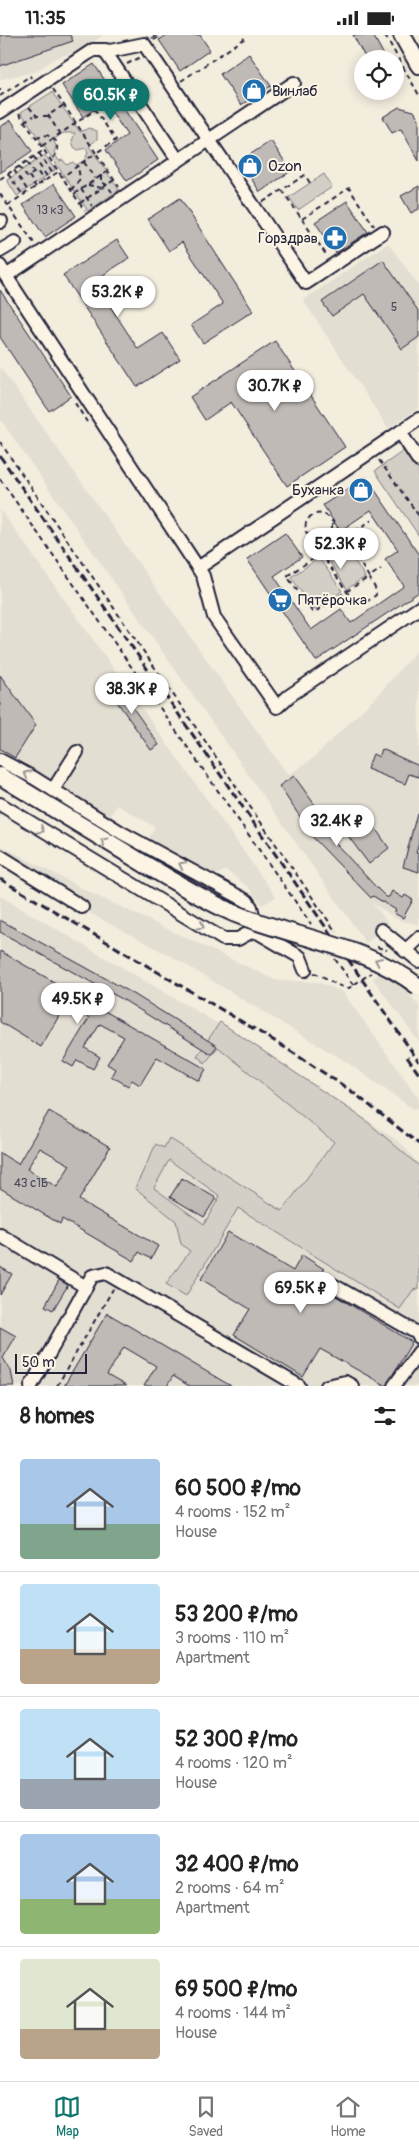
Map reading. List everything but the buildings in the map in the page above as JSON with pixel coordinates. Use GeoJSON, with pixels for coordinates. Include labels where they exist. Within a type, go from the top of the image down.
{"type":"FeatureCollection","features":[{"type":"Feature","properties":{"kind":"main road"},"geometry":{"type":"LineString","coordinates":[[402,35],[419,65]]}},
{"type":"Feature","properties":{"kind":"main road"},"geometry":{"type":"LineString","coordinates":[[0,775],[146,865],[236,914],[355,951],[388,966],[419,987]]}},
{"type":"Feature","properties":{"kind":"street"},"geometry":{"type":"LineString","coordinates":[[0,112],[93,50],[117,50],[144,43],[306,283],[381,233]]}},
{"type":"Feature","properties":{"kind":"street"},"geometry":{"type":"LineString","coordinates":[[104,50],[178,160]]}},
{"type":"Feature","properties":{"kind":"street"},"geometry":{"type":"LineString","coordinates":[[294,83],[209,140],[92,214],[40,253],[3,271],[198,568],[203,576],[214,617],[277,707],[289,696],[419,608]]}},
{"type":"Feature","properties":{"kind":"street"},"geometry":{"type":"LineString","coordinates":[[0,251],[15,241]]}},
{"type":"Feature","properties":{"kind":"street"},"geometry":{"type":"LineString","coordinates":[[198,568],[419,419]]}},
{"type":"Feature","properties":{"kind":"street"},"geometry":{"type":"LineString","coordinates":[[400,432],[419,461]]}},
{"type":"Feature","properties":{"kind":"street"},"geometry":{"type":"LineString","coordinates":[[53,789],[77,752]]}},
{"type":"Feature","properties":{"kind":"street"},"geometry":{"type":"LineString","coordinates":[[0,761],[53,789],[122,833],[244,899],[253,911],[254,923],[242,938],[234,940],[219,937],[0,804]]}},
{"type":"Feature","properties":{"kind":"street"},"geometry":{"type":"LineString","coordinates":[[0,856],[82,907]]}},
{"type":"Feature","properties":{"kind":"street"},"geometry":{"type":"LineString","coordinates":[[250,930],[259,933],[300,957],[305,970]]}},
{"type":"Feature","properties":{"kind":"street"},"geometry":{"type":"LineString","coordinates":[[381,930],[403,950],[419,961]]}},
{"type":"Feature","properties":{"kind":"street"},"geometry":{"type":"LineString","coordinates":[[403,950],[419,938]]}},
{"type":"Feature","properties":{"kind":"street"},"geometry":{"type":"LineString","coordinates":[[0,1235],[86,1287]]}},
{"type":"Feature","properties":{"kind":"street"},"geometry":{"type":"LineString","coordinates":[[31,1386],[92,1276],[106,1273],[299,1386]]}},
{"type":"Feature","properties":{"kind":"street"},"geometry":{"type":"LineString","coordinates":[[332,1285],[417,1333],[419,1337]]}},
{"type":"Feature","properties":{"kind":"street"},"geometry":{"type":"LineString","coordinates":[[394,1386],[419,1352]]}},
{"type":"Feature","properties":{"kind":"street"},"geometry":{"type":"LineString","coordinates":[[328,1386],[345,1382],[352,1386]]}},
{"type":"Feature","properties":{"kind":"path"},"geometry":{"type":"LineString","coordinates":[[241,35],[244,39]]}},
{"type":"Feature","properties":{"kind":"path"},"geometry":{"type":"LineString","coordinates":[[179,83],[244,39],[246,35]]}},
{"type":"Feature","properties":{"kind":"path"},"geometry":{"type":"LineString","coordinates":[[385,35],[419,95]]}},
{"type":"Feature","properties":{"kind":"path"},"geometry":{"type":"LineString","coordinates":[[47,81],[114,180],[120,196]]}},
{"type":"Feature","properties":{"kind":"path"},"geometry":{"type":"LineString","coordinates":[[13,104],[80,203],[92,214]]}},
{"type":"Feature","properties":{"kind":"path"},"geometry":{"type":"LineString","coordinates":[[28,105],[37,116]]}},
{"type":"Feature","properties":{"kind":"path"},"geometry":{"type":"LineString","coordinates":[[24,121],[30,117],[48,115],[64,105]]}},
{"type":"Feature","properties":{"kind":"path"},"geometry":{"type":"LineString","coordinates":[[42,146],[96,110],[116,140],[62,177]]}},
{"type":"Feature","properties":{"kind":"path"},"geometry":{"type":"LineString","coordinates":[[30,117],[32,111]]}},
{"type":"Feature","properties":{"kind":"path"},"geometry":{"type":"LineString","coordinates":[[48,115],[60,134]]}},
{"type":"Feature","properties":{"kind":"path"},"geometry":{"type":"LineString","coordinates":[[36,138],[43,135],[54,138]]}},
{"type":"Feature","properties":{"kind":"path"},"geometry":{"type":"LineString","coordinates":[[51,160],[56,155],[58,148],[54,138]]}},
{"type":"Feature","properties":{"kind":"path"},"geometry":{"type":"LineString","coordinates":[[0,179],[44,150]]}},
{"type":"Feature","properties":{"kind":"path"},"geometry":{"type":"LineString","coordinates":[[39,153],[54,175]]}},
{"type":"Feature","properties":{"kind":"path"},"geometry":{"type":"LineString","coordinates":[[34,157],[48,178]]}},
{"type":"Feature","properties":{"kind":"path"},"geometry":{"type":"LineString","coordinates":[[27,161],[34,173]]}},
{"type":"Feature","properties":{"kind":"path"},"geometry":{"type":"LineString","coordinates":[[84,162],[95,179]]}},
{"type":"Feature","properties":{"kind":"path"},"geometry":{"type":"LineString","coordinates":[[20,166],[36,187]]}},
{"type":"Feature","properties":{"kind":"path"},"geometry":{"type":"LineString","coordinates":[[71,190],[80,179],[78,166]]}},
{"type":"Feature","properties":{"kind":"path"},"geometry":{"type":"LineString","coordinates":[[14,170],[28,192]]}},
{"type":"Feature","properties":{"kind":"path"},"geometry":{"type":"LineString","coordinates":[[29,176],[37,171],[44,181]]}},
{"type":"Feature","properties":{"kind":"path"},"geometry":{"type":"LineString","coordinates":[[8,205],[58,171]]}},
{"type":"Feature","properties":{"kind":"path"},"geometry":{"type":"LineString","coordinates":[[74,194],[108,171]]}},
{"type":"Feature","properties":{"kind":"path"},"geometry":{"type":"LineString","coordinates":[[8,174],[23,195]]}},
{"type":"Feature","properties":{"kind":"path"},"geometry":{"type":"LineString","coordinates":[[101,175],[101,182],[120,196]]}},
{"type":"Feature","properties":{"kind":"path"},"geometry":{"type":"LineString","coordinates":[[255,208],[305,175],[310,183]]}},
{"type":"Feature","properties":{"kind":"path"},"geometry":{"type":"LineString","coordinates":[[80,203],[114,180]]}},
{"type":"Feature","properties":{"kind":"path"},"geometry":{"type":"LineString","coordinates":[[86,186],[94,185],[102,189]]}},
{"type":"Feature","properties":{"kind":"path"},"geometry":{"type":"LineString","coordinates":[[302,219],[349,188],[381,233]]}},
{"type":"Feature","properties":{"kind":"path"},"geometry":{"type":"LineString","coordinates":[[81,189],[92,214]]}},
{"type":"Feature","properties":{"kind":"path"},"geometry":{"type":"LineString","coordinates":[[282,190],[333,265]]}},
{"type":"Feature","properties":{"kind":"path"},"geometry":{"type":"LineString","coordinates":[[0,194],[40,253]]}},
{"type":"Feature","properties":{"kind":"path"},"geometry":{"type":"LineString","coordinates":[[0,442],[340,936]]}},
{"type":"Feature","properties":{"kind":"path"},"geometry":{"type":"LineString","coordinates":[[375,454],[419,516]]}},
{"type":"Feature","properties":{"kind":"path"},"geometry":{"type":"LineString","coordinates":[[0,479],[314,929]]}},
{"type":"Feature","properties":{"kind":"path"},"geometry":{"type":"LineString","coordinates":[[314,514],[323,514],[343,539],[376,590],[376,595],[372,600],[359,604],[354,603],[308,536],[306,523],[314,514]]}},
{"type":"Feature","properties":{"kind":"path"},"geometry":{"type":"LineString","coordinates":[[372,520],[287,576],[314,613],[381,569]]}},
{"type":"Feature","properties":{"kind":"path"},"geometry":{"type":"LineString","coordinates":[[308,536],[316,541],[325,539],[332,533],[332,524]]}},
{"type":"Feature","properties":{"kind":"path"},"geometry":{"type":"LineString","coordinates":[[372,945],[388,950],[403,950]]}},
{"type":"Feature","properties":{"kind":"path"},"geometry":{"type":"LineString","coordinates":[[331,953],[354,986]]}},
{"type":"Feature","properties":{"kind":"path"},"geometry":{"type":"LineString","coordinates":[[305,970],[322,975],[340,987],[349,989],[362,981]]}},
{"type":"Feature","properties":{"kind":"path"},"geometry":{"type":"LineString","coordinates":[[57,1386],[118,1280]]}},
{"type":"Feature","properties":{"kind":"shaded area"},"geometry":{"type":"Polygon","coordinates":[[[0,35],[103,35],[85,49],[56,58],[35,72],[0,79],[0,35]]]}},
{"type":"Feature","properties":{"kind":"shaded area"},"geometry":{"type":"Polygon","coordinates":[[[52,92],[80,132],[89,128],[97,131],[97,139],[89,146],[119,190],[88,211],[21,112],[52,92]],[[63,133],[53,140],[56,146],[54,153],[59,161],[63,160],[67,165],[73,162],[76,165],[85,160],[88,152],[86,148],[78,150],[74,147],[72,141],[75,133],[63,133]]]}},
{"type":"Feature","properties":{"kind":"shaded area"},"geometry":{"type":"Polygon","coordinates":[[[45,155],[55,170],[17,196],[7,180],[45,155]]]}},
{"type":"Feature","properties":{"kind":"shaded area"},"geometry":{"type":"Polygon","coordinates":[[[324,174],[332,187],[298,210],[289,197],[324,174]]]}},
{"type":"Feature","properties":{"kind":"shaded area"},"geometry":{"type":"Polygon","coordinates":[[[388,243],[419,286],[419,408],[388,428],[303,300],[388,243]]]}},
{"type":"Feature","properties":{"kind":"shaded area"},"geometry":{"type":"Polygon","coordinates":[[[0,367],[288,775],[311,760],[377,696],[419,648],[419,924],[400,921],[372,903],[389,924],[366,943],[0,419],[0,367]]]}},
{"type":"Feature","properties":{"kind":"shaded area"},"geometry":{"type":"Polygon","coordinates":[[[406,449],[419,469],[419,536],[375,471],[406,449]]]}},
{"type":"Feature","properties":{"kind":"shaded area"},"geometry":{"type":"Polygon","coordinates":[[[0,509],[276,897],[262,905],[248,887],[226,870],[213,876],[148,840],[155,827],[117,805],[110,817],[0,752],[0,509]]]}},
{"type":"Feature","properties":{"kind":"shaded area"},"geometry":{"type":"Polygon","coordinates":[[[343,543],[365,577],[347,589],[325,555],[343,543]]]}},
{"type":"Feature","properties":{"kind":"shaded area"},"geometry":{"type":"Polygon","coordinates":[[[319,558],[342,591],[314,610],[291,577],[319,558]]]}},
{"type":"Feature","properties":{"kind":"shaded area"},"geometry":{"type":"Polygon","coordinates":[[[0,845],[93,894],[275,980],[318,982],[343,992],[419,1099],[419,1107],[413,1109],[348,1063],[176,959],[84,910],[0,861],[0,845]]]}},
{"type":"Feature","properties":{"kind":"shaded area"},"geometry":{"type":"Polygon","coordinates":[[[0,896],[263,1050],[401,1143],[419,1165],[419,1386],[0,1386],[0,896]]]}},
{"type":"Feature","properties":{"kind":"shaded area"},"geometry":{"type":"Polygon","coordinates":[[[386,966],[419,1006],[419,1042],[373,979],[386,966]]]}},
{"type":"Feature","properties":{"kind":"shaded area"},"geometry":{"type":"Polygon","coordinates":[[[220,1022],[364,1119],[419,1166],[419,1289],[413,1290],[400,1309],[238,1208],[186,1296],[166,1284],[190,1251],[181,1244],[176,1221],[135,1188],[156,1144],[164,1148],[169,1138],[282,1211],[334,1142],[218,1047],[205,1063],[197,1056],[220,1022]],[[169,1160],[154,1188],[204,1224],[220,1196],[169,1160]]]}},
{"type":"Feature","properties":{"kind":"railway"},"geometry":{"type":"LineString","coordinates":[[0,456],[419,1062]]}},
{"type":"Feature","properties":{"kind":"railway"},"geometry":{"type":"LineString","coordinates":[[0,879],[278,1043],[350,1090],[419,1144]]}},
{"type":"Feature","properties":{"kind":"railway"},"geometry":{"type":"LineString","coordinates":[[407,1057],[419,1074]]}},
{"type":"Feature","properties":{"kind":"place","name":"Винлаб"},"geometry":{"type":"Point","coordinates":[254,91]}},
{"type":"Feature","properties":{"kind":"place","name":"Ozon"},"geometry":{"type":"Point","coordinates":[250,166]}},
{"type":"Feature","properties":{"kind":"place","name":"Горздрав"},"geometry":{"type":"Point","coordinates":[335,238]}},
{"type":"Feature","properties":{"kind":"place","name":"Буханка"},"geometry":{"type":"Point","coordinates":[361,490]}},
{"type":"Feature","properties":{"kind":"place","name":"Пятёрочка"},"geometry":{"type":"Point","coordinates":[280,600]}}]}
